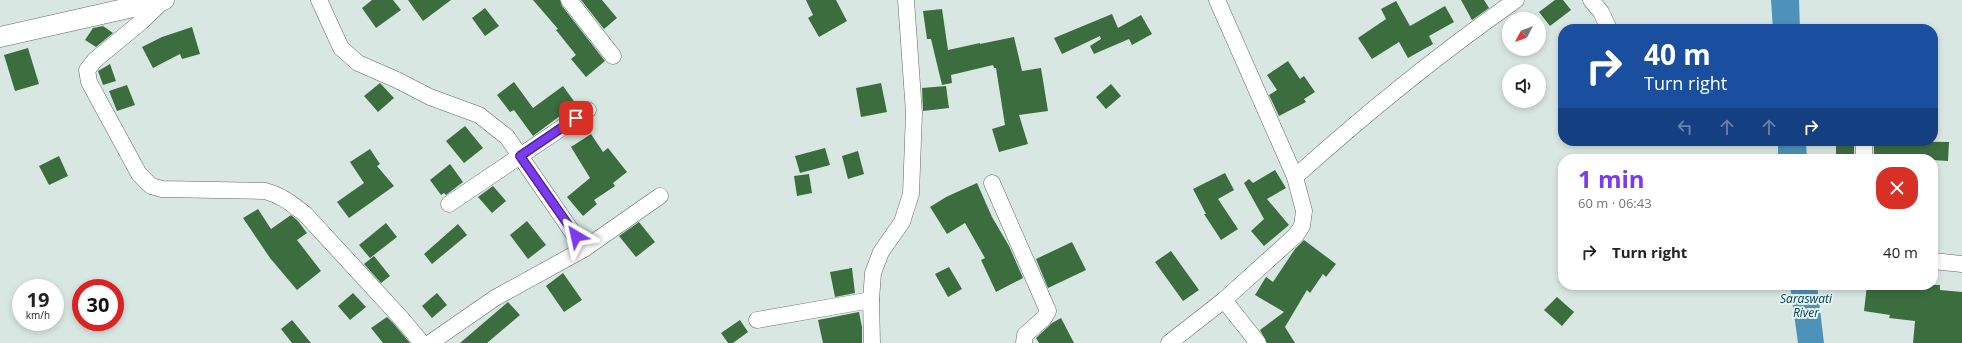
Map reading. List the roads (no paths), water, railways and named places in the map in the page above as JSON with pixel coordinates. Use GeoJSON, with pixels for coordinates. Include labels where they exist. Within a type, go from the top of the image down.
{"type":"FeatureCollection","features":[{"type":"Feature","properties":{"kind":"street"},"geometry":{"type":"LineString","coordinates":[[319,0],[341,48],[351,58],[358,63],[397,80],[430,97],[479,115],[507,137],[584,249]]}},
{"type":"Feature","properties":{"kind":"street"},"geometry":{"type":"LineString","coordinates":[[569,0],[612,56]]}},
{"type":"Feature","properties":{"kind":"street"},"geometry":{"type":"LineString","coordinates":[[872,343],[871,300],[873,274],[881,252],[902,222],[911,194],[914,113],[906,0]]}},
{"type":"Feature","properties":{"kind":"street"},"geometry":{"type":"LineString","coordinates":[[1169,343],[1224,300],[1296,235],[1302,226],[1304,211],[1295,177],[1217,0]]}},
{"type":"Feature","properties":{"kind":"street"},"geometry":{"type":"LineString","coordinates":[[1295,177],[1336,140],[1396,91],[1516,0]]}},
{"type":"Feature","properties":{"kind":"street"},"geometry":{"type":"LineString","coordinates":[[1591,0],[1601,12],[1607,24]]}},
{"type":"Feature","properties":{"kind":"street"},"geometry":{"type":"LineString","coordinates":[[0,37],[154,1]]}},
{"type":"Feature","properties":{"kind":"street"},"geometry":{"type":"LineString","coordinates":[[154,1],[141,22],[95,60],[87,70],[89,82],[139,174],[151,186],[162,189],[265,192],[276,194],[290,202],[305,214],[422,343]]}},
{"type":"Feature","properties":{"kind":"street"},"geometry":{"type":"LineString","coordinates":[[449,204],[588,110]]}},
{"type":"Feature","properties":{"kind":"street"},"geometry":{"type":"LineString","coordinates":[[992,183],[1048,311],[1044,318],[1028,331],[1024,339],[1024,343]]}},
{"type":"Feature","properties":{"kind":"street"},"geometry":{"type":"LineString","coordinates":[[430,343],[495,298],[584,249],[660,196]]}},
{"type":"Feature","properties":{"kind":"street"},"geometry":{"type":"LineString","coordinates":[[1938,262],[1962,264]]}},
{"type":"Feature","properties":{"kind":"street"},"geometry":{"type":"LineString","coordinates":[[758,320],[871,300]]}},
{"type":"Feature","properties":{"kind":"street"},"geometry":{"type":"LineString","coordinates":[[1224,300],[1258,343]]}},
{"type":"Feature","properties":{"kind":"water"},"geometry":{"type":"Polygon","coordinates":[[[1771,0],[1799,0],[1800,24],[1773,24],[1771,0]]]}},
{"type":"Feature","properties":{"kind":"water"},"geometry":{"type":"Polygon","coordinates":[[[1778,146],[1806,146],[1807,154],[1778,154],[1778,146]]]}},
{"type":"Feature","properties":{"kind":"water","name":"Saraswati River"},"geometry":{"type":"Polygon","coordinates":[[[1791,290],[1818,290],[1824,343],[1798,343],[1791,290]]]}}]}
